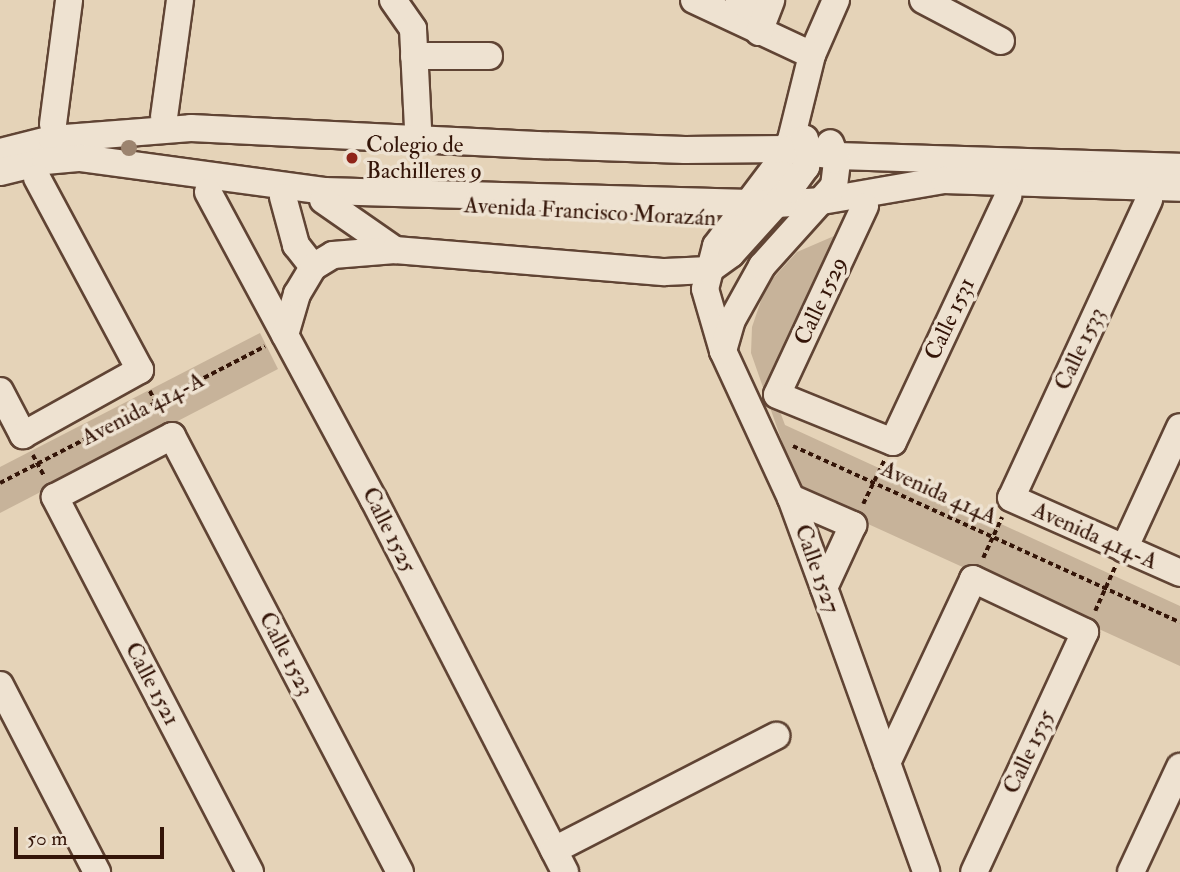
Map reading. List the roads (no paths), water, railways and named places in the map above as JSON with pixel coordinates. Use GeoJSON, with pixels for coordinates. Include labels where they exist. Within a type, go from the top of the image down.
{"type":"FeatureCollection","features":[{"type":"Feature","properties":{"kind":"street"},"geometry":{"type":"LineString","coordinates":[[53,124],[69,0]]}},
{"type":"Feature","properties":{"kind":"street"},"geometry":{"type":"LineString","coordinates":[[164,117],[180,0]]}},
{"type":"Feature","properties":{"kind":"street"},"geometry":{"type":"LineString","coordinates":[[393,0],[413,29],[418,127]]}},
{"type":"Feature","properties":{"kind":"street"},"geometry":{"type":"LineString","coordinates":[[694,0],[765,16]]}},
{"type":"Feature","properties":{"kind":"street"},"geometry":{"type":"LineString","coordinates":[[738,0],[765,16],[812,55]]}},
{"type":"Feature","properties":{"kind":"street"},"geometry":{"type":"LineString","coordinates":[[723,351],[732,320],[756,276],[834,186],[838,173],[808,143],[812,55],[836,0]]}},
{"type":"Feature","properties":{"kind":"street"},"geometry":{"type":"LineString","coordinates":[[923,0],[1002,41]]}},
{"type":"Feature","properties":{"kind":"street"},"geometry":{"type":"LineString","coordinates":[[414,56],[489,56]]}},
{"type":"Feature","properties":{"kind":"street"},"geometry":{"type":"LineString","coordinates":[[0,137],[53,124],[164,117],[808,143],[1180,153]]}},
{"type":"Feature","properties":{"kind":"street"},"geometry":{"type":"LineString","coordinates":[[0,152],[52,139],[191,128],[685,150],[808,143],[1180,167]]}},
{"type":"Feature","properties":{"kind":"street","name":"Calle 1527"},"geometry":{"type":"LineString","coordinates":[[808,143],[806,167],[716,246],[705,289],[707,303],[723,351],[790,498],[926,872]]}},
{"type":"Feature","properties":{"kind":"street"},"geometry":{"type":"LineString","coordinates":[[0,172],[45,161],[81,158],[324,191],[757,211]]}},
{"type":"Feature","properties":{"kind":"street","name":"Avenida Francisco Morazán"},"geometry":{"type":"LineString","coordinates":[[0,187],[64,174],[208,192],[323,200],[757,211],[865,206],[943,193],[1180,201]]}},
{"type":"Feature","properties":{"kind":"street","name":"Avenida 414-A"},"geometry":{"type":"LineString","coordinates":[[0,391],[23,435],[140,370],[37,178]]}},
{"type":"Feature","properties":{"kind":"street"},"geometry":{"type":"LineString","coordinates":[[816,207],[944,180],[1180,188]]}},
{"type":"Feature","properties":{"kind":"street","name":"Calle 1525"},"geometry":{"type":"LineString","coordinates":[[208,192],[559,861]]}},
{"type":"Feature","properties":{"kind":"street","name":"Calle 1531"},"geometry":{"type":"LineString","coordinates":[[778,395],[892,442],[1008,196]]}},
{"type":"Feature","properties":{"kind":"street"},"geometry":{"type":"LineString","coordinates":[[283,197],[296,245],[313,267]]}},
{"type":"Feature","properties":{"kind":"street"},"geometry":{"type":"LineString","coordinates":[[323,200],[395,250]]}},
{"type":"Feature","properties":{"kind":"street","name":"Calle 1533"},"geometry":{"type":"LineString","coordinates":[[1011,498],[1149,200]]}},
{"type":"Feature","properties":{"kind":"street","name":"Calle 1529"},"geometry":{"type":"LineString","coordinates":[[778,395],[865,206]]}},
{"type":"Feature","properties":{"kind":"street"},"geometry":{"type":"LineString","coordinates":[[285,335],[297,294],[313,267],[333,256],[395,250],[676,272],[709,270]]}},
{"type":"Feature","properties":{"kind":"street"},"geometry":{"type":"LineString","coordinates":[[1124,549],[1180,427]]}},
{"type":"Feature","properties":{"kind":"street","name":"Avenida 414-A"},"geometry":{"type":"LineString","coordinates":[[55,497],[172,436]]}},
{"type":"Feature","properties":{"kind":"street","name":"Calle 1523"},"geometry":{"type":"LineString","coordinates":[[172,436],[400,872]]}},
{"type":"Feature","properties":{"kind":"street","name":"Calle 1521"},"geometry":{"type":"LineString","coordinates":[[55,497],[250,872]]}},
{"type":"Feature","properties":{"kind":"street"},"geometry":{"type":"LineString","coordinates":[[790,498],[853,525],[824,588]]}},
{"type":"Feature","properties":{"kind":"street","name":"Avenida 414-A"},"geometry":{"type":"LineString","coordinates":[[1011,498],[1180,573]]}},
{"type":"Feature","properties":{"kind":"street","name":"Calle 1535"},"geometry":{"type":"LineString","coordinates":[[887,762],[973,579],[1085,632],[974,872]]}},
{"type":"Feature","properties":{"kind":"street"},"geometry":{"type":"LineString","coordinates":[[0,685],[97,872]]}},
{"type":"Feature","properties":{"kind":"street"},"geometry":{"type":"LineString","coordinates":[[559,861],[776,736]]}},
{"type":"Feature","properties":{"kind":"street"},"geometry":{"type":"LineString","coordinates":[[1131,872],[1180,767]]}},
{"type":"Feature","properties":{"kind":"place","name":"Colegio de Bachilleres 9"},"geometry":{"type":"Point","coordinates":[352,158]}}]}
